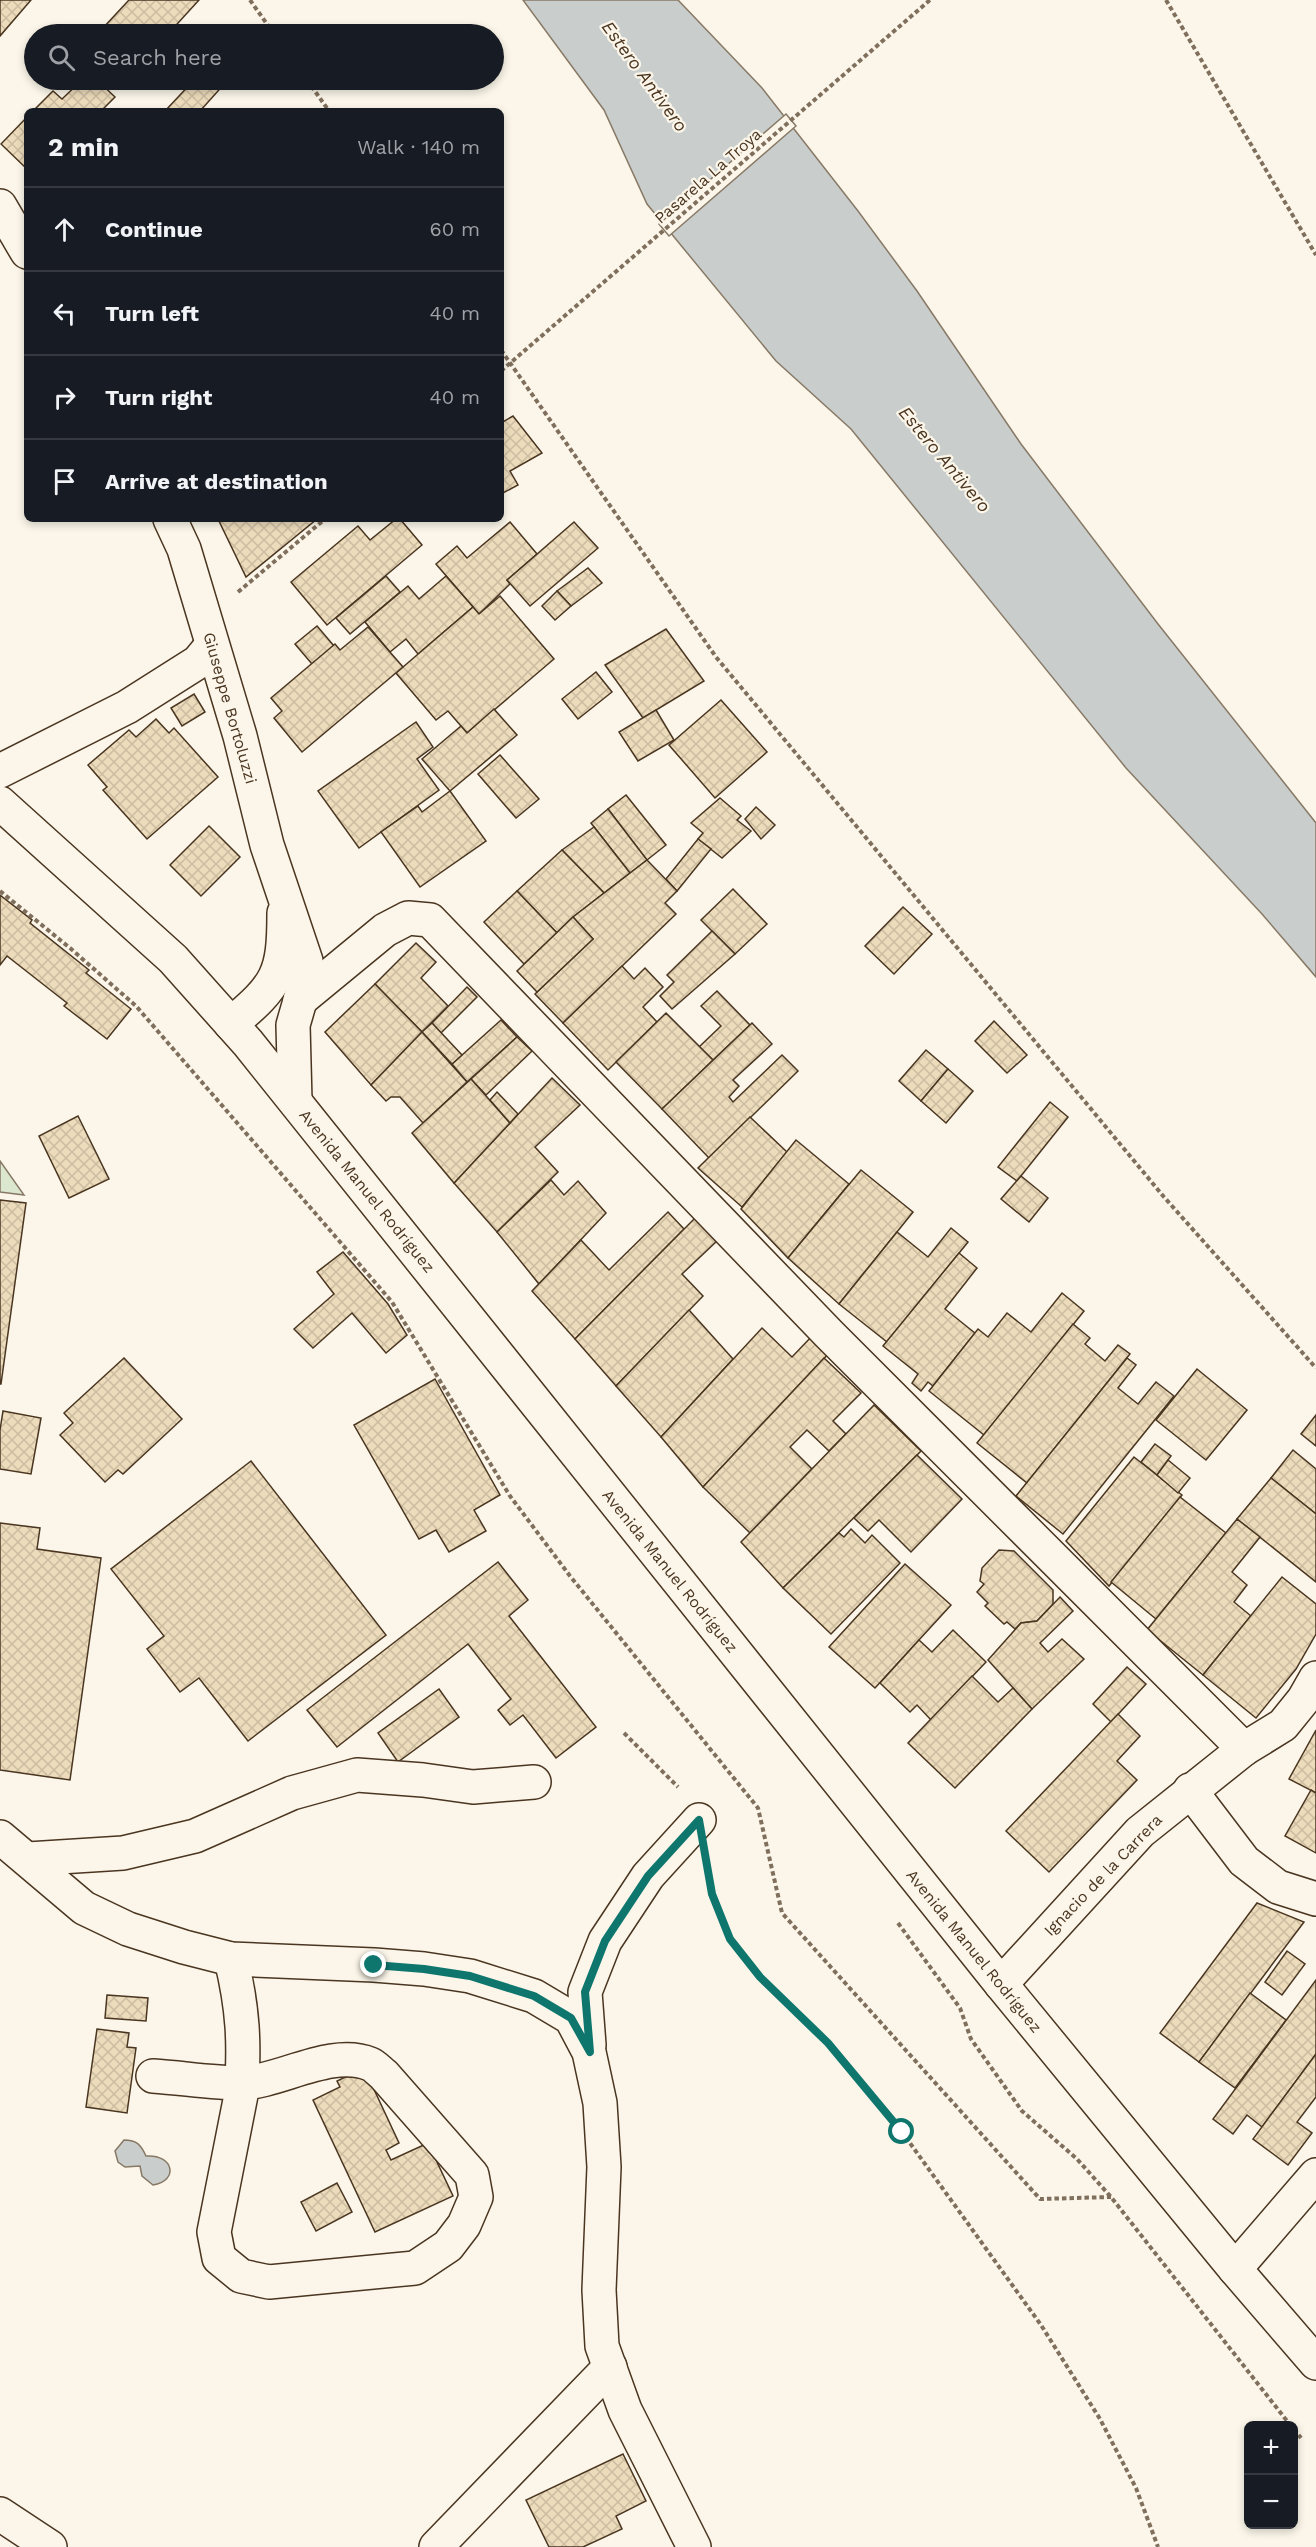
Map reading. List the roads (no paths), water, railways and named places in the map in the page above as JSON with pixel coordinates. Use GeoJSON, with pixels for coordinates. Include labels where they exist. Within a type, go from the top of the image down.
{"type":"FeatureCollection","features":[{"type":"Feature","properties":{"kind":"street"},"geometry":{"type":"LineString","coordinates":[[0,206],[24,247]]}},
{"type":"Feature","properties":{"kind":"street","name":"Giuseppe Bortoluzzi"},"geometry":{"type":"LineString","coordinates":[[171,522],[184,549],[209,632],[284,899]]}},
{"type":"Feature","properties":{"kind":"street"},"geometry":{"type":"LineString","coordinates":[[0,771],[127,707],[198,662],[209,632]]}},
{"type":"Feature","properties":{"kind":"street","name":"Avenida Manuel Rodríguez"},"geometry":{"type":"LineString","coordinates":[[0,803],[173,959],[231,1024],[295,1101],[1000,1984],[1235,2269],[1316,2363]]}},
{"type":"Feature","properties":{"kind":"street"},"geometry":{"type":"LineString","coordinates":[[284,899],[300,936],[306,961],[306,980],[293,1025],[295,1101]]}},
{"type":"Feature","properties":{"kind":"street"},"geometry":{"type":"LineString","coordinates":[[231,1024],[255,1004],[276,978],[284,950],[284,899]]}},
{"type":"Feature","properties":{"kind":"street"},"geometry":{"type":"LineString","coordinates":[[300,1000],[385,930],[408,918],[430,920],[829,1334],[1244,1749]]}},
{"type":"Feature","properties":{"kind":"street","name":"Ignacio de la Carrera"},"geometry":{"type":"LineString","coordinates":[[1000,1984],[1140,1833],[1190,1790],[1244,1749],[1283,1725],[1304,1699],[1316,1678]]}},
{"type":"Feature","properties":{"kind":"street"},"geometry":{"type":"LineString","coordinates":[[28,1859],[123,1853],[195,1836],[292,1793],[357,1775],[423,1780],[473,1787],[534,1782]]}},
{"type":"Feature","properties":{"kind":"street"},"geometry":{"type":"LineString","coordinates":[[1190,1790],[1244,1861],[1278,1887],[1316,1899]]}},
{"type":"Feature","properties":{"kind":"street"},"geometry":{"type":"LineString","coordinates":[[694,2547],[625,2410],[602,2346],[599,2290],[604,2167],[600,2103],[590,2052],[585,1992],[605,1941],[648,1876],[699,1820]]}},
{"type":"Feature","properties":{"kind":"street"},"geometry":{"type":"LineString","coordinates":[[0,1837],[84,1908],[128,1929],[231,1959],[374,1965],[470,1976],[534,1996],[571,2018],[590,2052]]}},
{"type":"Feature","properties":{"kind":"street"},"geometry":{"type":"LineString","coordinates":[[153,2076],[242,2083],[261,2080],[306,2066],[347,2061],[370,2064],[384,2075],[472,2175],[476,2197],[464,2226],[448,2246],[415,2268],[269,2282],[241,2276],[219,2259],[214,2232],[242,2083],[243,2031],[240,1996],[231,1959]]}},
{"type":"Feature","properties":{"kind":"street"},"geometry":{"type":"LineString","coordinates":[[1235,2269],[1316,2175]]}},
{"type":"Feature","properties":{"kind":"street"},"geometry":{"type":"LineString","coordinates":[[436,2547],[610,2367]]}},
{"type":"Feature","properties":{"kind":"street"},"geometry":{"type":"LineString","coordinates":[[0,2514],[50,2547]]}},
{"type":"Feature","properties":{"kind":"water","name":"Estero Antivero"},"geometry":{"type":"Polygon","coordinates":[[[523,0],[678,0],[762,88],[917,291],[1021,444],[1158,624],[1316,823],[1316,977],[1262,914],[1126,768],[851,429],[776,361],[647,204],[604,110],[523,0]]]}},
{"type":"Feature","properties":{"kind":"water"},"geometry":{"type":"Polygon","coordinates":[[[124,2140],[138,2144],[146,2156],[163,2159],[170,2168],[167,2178],[153,2185],[142,2176],[140,2166],[125,2167],[118,2162],[115,2151],[124,2140]]]}}]}
